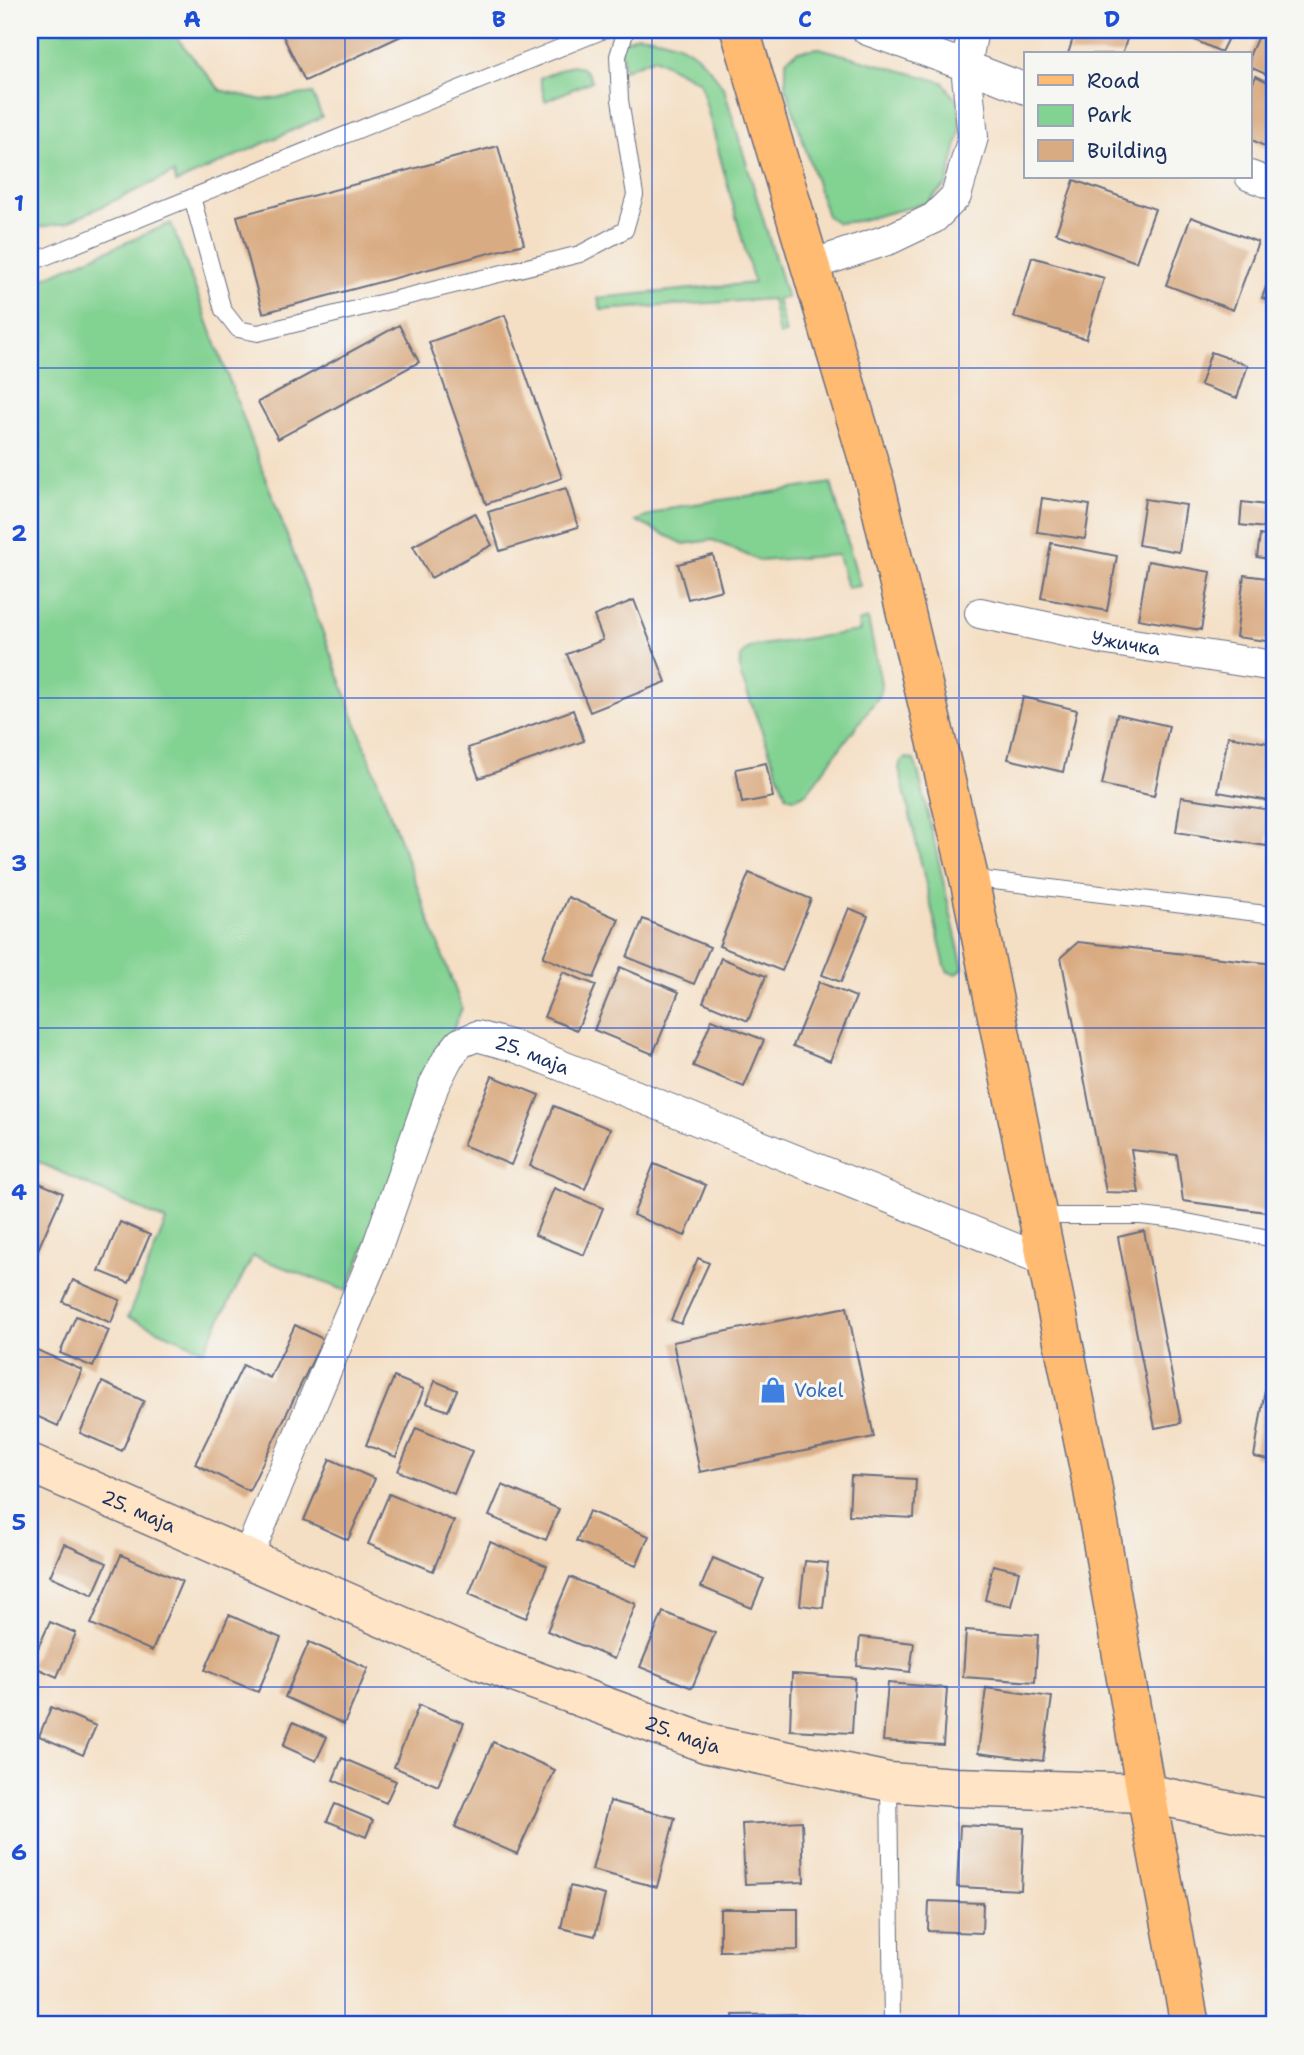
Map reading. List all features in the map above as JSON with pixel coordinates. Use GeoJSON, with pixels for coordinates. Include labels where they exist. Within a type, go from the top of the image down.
{"type":"FeatureCollection","features":[{"type":"Feature","properties":{"kind":"main road"},"geometry":{"type":"LineString","coordinates":[[740,30],[875,483],[969,878],[1092,1484],[1190,2025]]}},
{"type":"Feature","properties":{"kind":"street"},"geometry":{"type":"LineString","coordinates":[[867,30],[1024,88]]}},
{"type":"Feature","properties":{"kind":"street"},"geometry":{"type":"LineString","coordinates":[[811,265],[890,239],[934,218],[956,196],[973,136],[966,66],[973,30]]}},
{"type":"Feature","properties":{"kind":"street"},"geometry":{"type":"LineString","coordinates":[[1252,177],[1274,185]]}},
{"type":"Feature","properties":{"kind":"street","name":"Ужичка"},"geometry":{"type":"LineString","coordinates":[[980,613],[1107,640],[1274,666]]}},
{"type":"Feature","properties":{"kind":"street","name":"25. маја"},"geometry":{"type":"LineString","coordinates":[[247,1558],[373,1259],[434,1086],[448,1058],[460,1043],[468,1038],[481,1036],[513,1046],[1046,1261]]}},
{"type":"Feature","properties":{"kind":"street","name":"25. маја"},"geometry":{"type":"LineString","coordinates":[[30,1463],[479,1660],[709,1744],[889,1782],[956,1787],[1146,1793],[1274,1820]]}},
{"type":"Feature","properties":{"kind":"lane"},"geometry":{"type":"LineString","coordinates":[[30,263],[604,30]]}},
{"type":"Feature","properties":{"kind":"lane"},"geometry":{"type":"LineString","coordinates":[[192,197],[223,310],[238,329],[258,333],[580,254],[625,230],[635,195],[620,100],[618,55],[626,30]]}},
{"type":"Feature","properties":{"kind":"lane"},"geometry":{"type":"LineString","coordinates":[[969,878],[1274,915]]}},
{"type":"Feature","properties":{"kind":"lane"},"geometry":{"type":"LineString","coordinates":[[1036,1216],[1141,1216],[1177,1220],[1274,1239]]}},
{"type":"Feature","properties":{"kind":"lane"},"geometry":{"type":"LineString","coordinates":[[889,1782],[892,2025]]}},
{"type":"Feature","properties":{"kind":"green space"},"geometry":{"type":"Polygon","coordinates":[[[30,30],[173,30],[220,90],[262,100],[312,93],[322,117],[176,183],[174,173],[66,223],[33,228],[30,227],[30,30]]]}},
{"type":"Feature","properties":{"kind":"green space"},"geometry":{"type":"Polygon","coordinates":[[[637,35],[666,40],[688,49],[698,56],[724,89],[787,298],[777,299],[786,334],[779,335],[772,299],[601,310],[598,298],[754,283],[700,82],[654,58],[624,70],[620,43],[637,35]]]}},
{"type":"Feature","properties":{"kind":"green space"},"geometry":{"type":"Polygon","coordinates":[[[819,48],[943,82],[959,104],[960,132],[947,184],[926,203],[858,221],[838,223],[827,216],[786,87],[786,60],[798,51],[819,48]]]}},
{"type":"Feature","properties":{"kind":"green space"},"geometry":{"type":"Polygon","coordinates":[[[572,65],[584,70],[592,81],[545,101],[540,78],[572,65]]]}},
{"type":"Feature","properties":{"kind":"green space"},"geometry":{"type":"Polygon","coordinates":[[[171,223],[462,1008],[347,1291],[253,1256],[204,1350],[128,1317],[166,1221],[30,1158],[30,284],[171,223]]]}},
{"type":"Feature","properties":{"kind":"green space"},"geometry":{"type":"Polygon","coordinates":[[[831,483],[860,586],[847,588],[838,555],[760,561],[713,540],[684,544],[636,521],[669,508],[831,483]]]}},
{"type":"Feature","properties":{"kind":"green space"},"geometry":{"type":"Polygon","coordinates":[[[868,619],[881,683],[880,695],[807,792],[796,798],[789,797],[741,676],[741,658],[745,651],[754,646],[860,631],[858,622],[868,619]]]}},
{"type":"Feature","properties":{"kind":"green space"},"geometry":{"type":"Polygon","coordinates":[[[907,758],[914,760],[918,771],[963,968],[957,974],[948,972],[945,966],[899,768],[901,761],[907,758]]]}},
{"type":"Feature","properties":{"kind":"building"},"geometry":{"type":"Polygon","coordinates":[[[280,30],[414,30],[305,81],[280,30]]]}},
{"type":"Feature","properties":{"kind":"building"},"geometry":{"type":"Polygon","coordinates":[[[1064,30],[1130,30],[1123,52],[1069,52],[1073,38],[1062,35],[1064,30]]]}},
{"type":"Feature","properties":{"kind":"building"},"geometry":{"type":"Polygon","coordinates":[[[1173,30],[1232,30],[1221,52],[1173,30]]]}},
{"type":"Feature","properties":{"kind":"building"},"geometry":{"type":"Polygon","coordinates":[[[1258,36],[1274,44],[1274,78],[1252,68],[1251,52],[1258,36]]]}},
{"type":"Feature","properties":{"kind":"building"},"geometry":{"type":"Polygon","coordinates":[[[1256,76],[1274,85],[1274,151],[1252,140],[1252,85],[1256,76]]]}},
{"type":"Feature","properties":{"kind":"building"},"geometry":{"type":"Polygon","coordinates":[[[498,146],[524,244],[263,313],[237,216],[498,146]]]}},
{"type":"Feature","properties":{"kind":"building"},"geometry":{"type":"Polygon","coordinates":[[[1074,180],[1155,209],[1136,262],[1056,233],[1074,180]]]}},
{"type":"Feature","properties":{"kind":"building"},"geometry":{"type":"Polygon","coordinates":[[[1191,217],[1258,242],[1233,310],[1166,285],[1191,217]]]}},
{"type":"Feature","properties":{"kind":"building"},"geometry":{"type":"Polygon","coordinates":[[[1032,257],[1104,278],[1086,339],[1014,317],[1032,257]]]}},
{"type":"Feature","properties":{"kind":"building"},"geometry":{"type":"Polygon","coordinates":[[[1274,266],[1274,302],[1262,298],[1274,266]]]}},
{"type":"Feature","properties":{"kind":"building"},"geometry":{"type":"Polygon","coordinates":[[[505,315],[562,478],[486,504],[429,342],[505,315]]]}},
{"type":"Feature","properties":{"kind":"building"},"geometry":{"type":"Polygon","coordinates":[[[399,325],[419,362],[278,439],[258,402],[399,325]]]}},
{"type":"Feature","properties":{"kind":"building"},"geometry":{"type":"Polygon","coordinates":[[[1211,352],[1248,365],[1237,398],[1200,385],[1211,352]]]}},
{"type":"Feature","properties":{"kind":"building"},"geometry":{"type":"Polygon","coordinates":[[[566,488],[578,527],[500,551],[488,512],[566,488]]]}},
{"type":"Feature","properties":{"kind":"building"},"geometry":{"type":"Polygon","coordinates":[[[1042,498],[1090,505],[1085,539],[1037,532],[1042,498]]]}},
{"type":"Feature","properties":{"kind":"building"},"geometry":{"type":"Polygon","coordinates":[[[1145,499],[1186,505],[1179,552],[1138,545],[1145,499]]]}},
{"type":"Feature","properties":{"kind":"building"},"geometry":{"type":"Polygon","coordinates":[[[1242,502],[1274,506],[1274,529],[1240,525],[1242,502]]]}},
{"type":"Feature","properties":{"kind":"building"},"geometry":{"type":"Polygon","coordinates":[[[475,513],[492,545],[431,578],[413,546],[475,513]]]}},
{"type":"Feature","properties":{"kind":"building"},"geometry":{"type":"Polygon","coordinates":[[[1260,535],[1274,538],[1274,560],[1257,557],[1260,535]]]}},
{"type":"Feature","properties":{"kind":"building"},"geometry":{"type":"Polygon","coordinates":[[[1051,543],[1117,556],[1107,611],[1041,598],[1051,543]]]}},
{"type":"Feature","properties":{"kind":"building"},"geometry":{"type":"Polygon","coordinates":[[[713,555],[722,590],[688,599],[678,564],[713,555]]]}},
{"type":"Feature","properties":{"kind":"building"},"geometry":{"type":"Polygon","coordinates":[[[1148,561],[1211,572],[1201,630],[1138,619],[1148,561]]]}},
{"type":"Feature","properties":{"kind":"building"},"geometry":{"type":"Polygon","coordinates":[[[1244,575],[1274,579],[1274,642],[1236,637],[1244,575]]]}},
{"type":"Feature","properties":{"kind":"building"},"geometry":{"type":"Polygon","coordinates":[[[634,600],[666,682],[590,712],[567,654],[603,640],[594,616],[634,600]]]}},
{"type":"Feature","properties":{"kind":"building"},"geometry":{"type":"Polygon","coordinates":[[[1023,697],[1077,710],[1063,772],[1008,759],[1023,697]]]}},
{"type":"Feature","properties":{"kind":"building"},"geometry":{"type":"Polygon","coordinates":[[[573,710],[584,741],[479,778],[468,748],[573,710]]]}},
{"type":"Feature","properties":{"kind":"building"},"geometry":{"type":"Polygon","coordinates":[[[1117,714],[1169,726],[1154,796],[1102,785],[1117,714]]]}},
{"type":"Feature","properties":{"kind":"building"},"geometry":{"type":"Polygon","coordinates":[[[1228,736],[1274,744],[1274,773],[1269,801],[1218,792],[1228,736]]]}},
{"type":"Feature","properties":{"kind":"building"},"geometry":{"type":"Polygon","coordinates":[[[766,763],[773,797],[742,803],[736,769],[766,763]]]}},
{"type":"Feature","properties":{"kind":"building"},"geometry":{"type":"Polygon","coordinates":[[[1181,797],[1272,810],[1267,846],[1176,832],[1181,797]]]}},
{"type":"Feature","properties":{"kind":"building"},"geometry":{"type":"Polygon","coordinates":[[[749,873],[811,899],[782,971],[719,946],[749,873]]]}},
{"type":"Feature","properties":{"kind":"building"},"geometry":{"type":"Polygon","coordinates":[[[568,897],[619,919],[594,978],[543,957],[568,897]]]}},
{"type":"Feature","properties":{"kind":"building"},"geometry":{"type":"Polygon","coordinates":[[[849,908],[868,916],[841,982],[822,975],[849,908]]]}},
{"type":"Feature","properties":{"kind":"building"},"geometry":{"type":"Polygon","coordinates":[[[643,919],[710,947],[694,984],[627,957],[643,919]]]}},
{"type":"Feature","properties":{"kind":"building"},"geometry":{"type":"Polygon","coordinates":[[[1078,942],[1274,964],[1274,1213],[1183,1201],[1177,1155],[1131,1150],[1139,1193],[1106,1192],[1061,957],[1078,942]]]}},
{"type":"Feature","properties":{"kind":"building"},"geometry":{"type":"Polygon","coordinates":[[[721,958],[766,976],[748,1021],[703,1002],[721,958]]]}},
{"type":"Feature","properties":{"kind":"building"},"geometry":{"type":"Polygon","coordinates":[[[620,967],[679,992],[653,1054],[594,1030],[620,967]]]}},
{"type":"Feature","properties":{"kind":"building"},"geometry":{"type":"Polygon","coordinates":[[[563,972],[596,985],[577,1030],[544,1017],[563,972]]]}},
{"type":"Feature","properties":{"kind":"building"},"geometry":{"type":"Polygon","coordinates":[[[819,982],[856,997],[830,1061],[793,1046],[819,982]]]}},
{"type":"Feature","properties":{"kind":"building"},"geometry":{"type":"Polygon","coordinates":[[[712,1019],[764,1040],[744,1087],[693,1066],[712,1019]]]}},
{"type":"Feature","properties":{"kind":"building"},"geometry":{"type":"Polygon","coordinates":[[[492,1076],[539,1095],[511,1165],[463,1145],[492,1076]]]}},
{"type":"Feature","properties":{"kind":"building"},"geometry":{"type":"Polygon","coordinates":[[[554,1106],[610,1129],[585,1189],[530,1166],[554,1106]]]}},
{"type":"Feature","properties":{"kind":"building"},"geometry":{"type":"Polygon","coordinates":[[[654,1164],[706,1185],[685,1236],[633,1215],[654,1164]]]}},
{"type":"Feature","properties":{"kind":"building"},"geometry":{"type":"Polygon","coordinates":[[[30,1179],[63,1193],[32,1263],[30,1262],[30,1179]]]}},
{"type":"Feature","properties":{"kind":"building"},"geometry":{"type":"Polygon","coordinates":[[[554,1188],[603,1208],[584,1255],[535,1235],[554,1188]]]}},
{"type":"Feature","properties":{"kind":"building"},"geometry":{"type":"Polygon","coordinates":[[[120,1222],[150,1235],[129,1283],[99,1271],[120,1222]]]}},
{"type":"Feature","properties":{"kind":"building"},"geometry":{"type":"Polygon","coordinates":[[[1144,1231],[1181,1423],[1155,1428],[1118,1237],[1144,1231]]]}},
{"type":"Feature","properties":{"kind":"building"},"geometry":{"type":"Polygon","coordinates":[[[698,1258],[709,1263],[681,1324],[671,1320],[698,1258]]]}},
{"type":"Feature","properties":{"kind":"building"},"geometry":{"type":"Polygon","coordinates":[[[73,1280],[120,1300],[111,1323],[63,1302],[73,1280]]]}},
{"type":"Feature","properties":{"kind":"building","name":"Vokel"},"geometry":{"type":"Polygon","coordinates":[[[847,1307],[874,1437],[700,1472],[673,1342],[847,1307]]]}},
{"type":"Feature","properties":{"kind":"building"},"geometry":{"type":"Polygon","coordinates":[[[76,1316],[109,1330],[93,1367],[60,1353],[76,1316]]]}},
{"type":"Feature","properties":{"kind":"building"},"geometry":{"type":"Polygon","coordinates":[[[295,1325],[323,1339],[249,1491],[195,1464],[243,1365],[270,1378],[295,1325]]]}},
{"type":"Feature","properties":{"kind":"building"},"geometry":{"type":"Polygon","coordinates":[[[1274,1341],[1274,1461],[1254,1457],[1274,1341]]]}},
{"type":"Feature","properties":{"kind":"building"},"geometry":{"type":"Polygon","coordinates":[[[35,1349],[82,1370],[58,1426],[30,1413],[30,1360],[35,1349]]]}},
{"type":"Feature","properties":{"kind":"building"},"geometry":{"type":"Polygon","coordinates":[[[394,1377],[424,1389],[396,1457],[366,1445],[394,1377]]]}},
{"type":"Feature","properties":{"kind":"building"},"geometry":{"type":"Polygon","coordinates":[[[435,1381],[457,1390],[448,1411],[426,1403],[435,1381]]]}},
{"type":"Feature","properties":{"kind":"building"},"geometry":{"type":"Polygon","coordinates":[[[102,1382],[144,1401],[122,1451],[80,1433],[102,1382]]]}},
{"type":"Feature","properties":{"kind":"building"},"geometry":{"type":"Polygon","coordinates":[[[416,1428],[472,1451],[454,1494],[398,1471],[416,1428]]]}},
{"type":"Feature","properties":{"kind":"building"},"geometry":{"type":"Polygon","coordinates":[[[330,1459],[375,1479],[348,1540],[304,1520],[330,1459]]]}},
{"type":"Feature","properties":{"kind":"building"},"geometry":{"type":"Polygon","coordinates":[[[851,1476],[916,1479],[914,1518],[849,1515],[851,1476]]]}},
{"type":"Feature","properties":{"kind":"building"},"geometry":{"type":"Polygon","coordinates":[[[502,1485],[559,1509],[546,1540],[489,1516],[502,1485]]]}},
{"type":"Feature","properties":{"kind":"building"},"geometry":{"type":"Polygon","coordinates":[[[389,1494],[454,1521],[433,1571],[368,1544],[389,1494]]]}},
{"type":"Feature","properties":{"kind":"building"},"geometry":{"type":"Polygon","coordinates":[[[589,1511],[649,1536],[636,1566],[576,1541],[589,1511]]]}},
{"type":"Feature","properties":{"kind":"building"},"geometry":{"type":"Polygon","coordinates":[[[490,1542],[547,1566],[526,1618],[469,1594],[490,1542]]]}},
{"type":"Feature","properties":{"kind":"building"},"geometry":{"type":"Polygon","coordinates":[[[64,1544],[107,1563],[93,1595],[50,1576],[64,1544]]]}},
{"type":"Feature","properties":{"kind":"building"},"geometry":{"type":"Polygon","coordinates":[[[121,1555],[182,1581],[152,1651],[91,1624],[121,1555]]]}},
{"type":"Feature","properties":{"kind":"building"},"geometry":{"type":"Polygon","coordinates":[[[713,1558],[764,1579],[752,1608],[701,1587],[713,1558]]]}},
{"type":"Feature","properties":{"kind":"building"},"geometry":{"type":"Polygon","coordinates":[[[805,1561],[828,1563],[823,1608],[800,1605],[805,1561]]]}},
{"type":"Feature","properties":{"kind":"building"},"geometry":{"type":"Polygon","coordinates":[[[993,1565],[1019,1571],[1011,1606],[985,1600],[993,1565]]]}},
{"type":"Feature","properties":{"kind":"building"},"geometry":{"type":"Polygon","coordinates":[[[570,1577],[636,1604],[614,1659],[547,1631],[570,1577]]]}},
{"type":"Feature","properties":{"kind":"building"},"geometry":{"type":"Polygon","coordinates":[[[663,1612],[715,1633],[692,1688],[640,1667],[663,1612]]]}},
{"type":"Feature","properties":{"kind":"building"},"geometry":{"type":"Polygon","coordinates":[[[229,1615],[281,1638],[258,1692],[205,1670],[229,1615]]]}},
{"type":"Feature","properties":{"kind":"building"},"geometry":{"type":"Polygon","coordinates":[[[50,1622],[76,1633],[57,1677],[30,1665],[50,1622]]]}},
{"type":"Feature","properties":{"kind":"building"},"geometry":{"type":"Polygon","coordinates":[[[966,1630],[1038,1635],[1035,1682],[963,1677],[966,1630]]]}},
{"type":"Feature","properties":{"kind":"building"},"geometry":{"type":"Polygon","coordinates":[[[860,1637],[914,1643],[910,1672],[857,1666],[860,1637]]]}},
{"type":"Feature","properties":{"kind":"building"},"geometry":{"type":"Polygon","coordinates":[[[309,1642],[368,1668],[344,1724],[285,1697],[309,1642]]]}},
{"type":"Feature","properties":{"kind":"building"},"geometry":{"type":"Polygon","coordinates":[[[792,1674],[855,1678],[852,1733],[790,1730],[792,1674]]]}},
{"type":"Feature","properties":{"kind":"building"},"geometry":{"type":"Polygon","coordinates":[[[888,1683],[947,1688],[943,1745],[883,1741],[888,1683]]]}},
{"type":"Feature","properties":{"kind":"building"},"geometry":{"type":"Polygon","coordinates":[[[986,1688],[1052,1697],[1043,1761],[978,1753],[986,1688]]]}},
{"type":"Feature","properties":{"kind":"building"},"geometry":{"type":"Polygon","coordinates":[[[419,1705],[464,1723],[438,1786],[394,1767],[419,1705]]]}},
{"type":"Feature","properties":{"kind":"building"},"geometry":{"type":"Polygon","coordinates":[[[51,1707],[96,1726],[83,1755],[39,1736],[51,1707]]]}},
{"type":"Feature","properties":{"kind":"building"},"geometry":{"type":"Polygon","coordinates":[[[293,1722],[327,1737],[316,1761],[283,1746],[293,1722]]]}},
{"type":"Feature","properties":{"kind":"building"},"geometry":{"type":"Polygon","coordinates":[[[493,1742],[555,1770],[517,1854],[455,1827],[493,1742]]]}},
{"type":"Feature","properties":{"kind":"building"},"geometry":{"type":"Polygon","coordinates":[[[342,1758],[396,1781],[386,1803],[333,1780],[342,1758]]]}},
{"type":"Feature","properties":{"kind":"building"},"geometry":{"type":"Polygon","coordinates":[[[610,1801],[675,1818],[657,1887],[592,1870],[610,1801]]]}},
{"type":"Feature","properties":{"kind":"building"},"geometry":{"type":"Polygon","coordinates":[[[335,1804],[373,1820],[366,1837],[327,1821],[335,1804]]]}},
{"type":"Feature","properties":{"kind":"building"},"geometry":{"type":"Polygon","coordinates":[[[802,1821],[804,1882],[745,1884],[742,1824],[802,1821]]]}},
{"type":"Feature","properties":{"kind":"building"},"geometry":{"type":"Polygon","coordinates":[[[960,1825],[1024,1828],[1021,1890],[957,1887],[960,1825]]]}},
{"type":"Feature","properties":{"kind":"building"},"geometry":{"type":"Polygon","coordinates":[[[570,1886],[605,1895],[595,1936],[561,1928],[570,1886]]]}},
{"type":"Feature","properties":{"kind":"building"},"geometry":{"type":"Polygon","coordinates":[[[929,1901],[983,1903],[982,1933],[928,1931],[929,1901]]]}},
{"type":"Feature","properties":{"kind":"building"},"geometry":{"type":"Polygon","coordinates":[[[720,1909],[798,1909],[798,1950],[720,1951],[720,1909]]]}},
{"type":"Feature","properties":{"kind":"building"},"geometry":{"type":"Polygon","coordinates":[[[802,2014],[802,2025],[734,2025],[733,2015],[802,2014]]]}},
{"type":"Feature","properties":{"kind":"place","name":"Vokel"},"geometry":{"type":"Point","coordinates":[773,1390]}}]}
